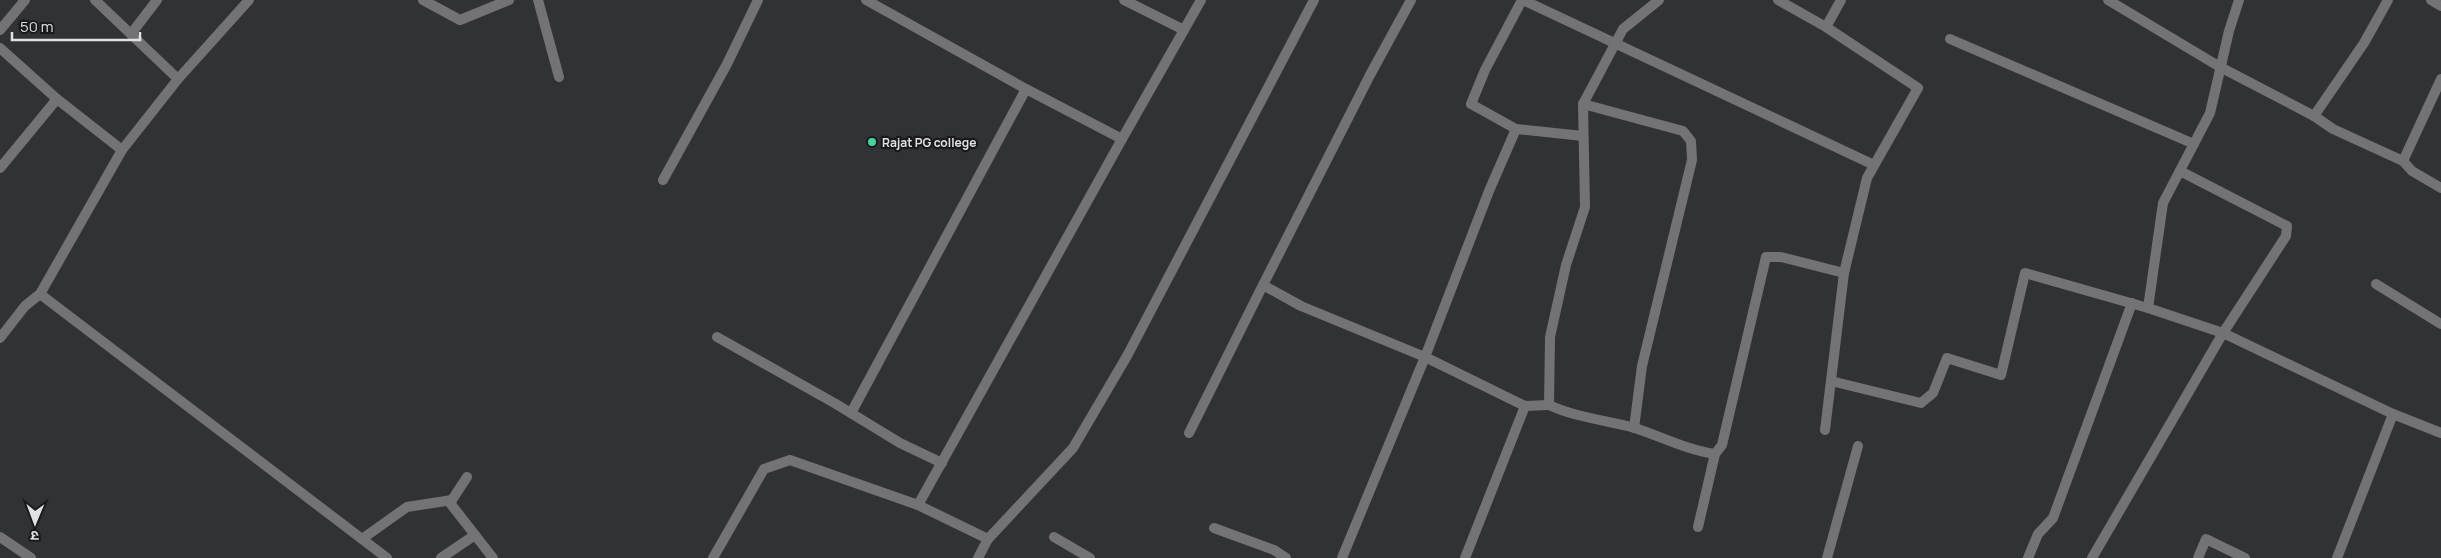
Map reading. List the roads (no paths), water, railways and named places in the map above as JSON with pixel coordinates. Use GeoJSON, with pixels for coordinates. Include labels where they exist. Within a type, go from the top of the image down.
{"type":"FeatureCollection","features":[{"type":"Feature","properties":{"kind":"street"},"geometry":{"type":"LineString","coordinates":[[0,30],[25,0]]}},
{"type":"Feature","properties":{"kind":"street"},"geometry":{"type":"LineString","coordinates":[[94,0],[178,79]]}},
{"type":"Feature","properties":{"kind":"street"},"geometry":{"type":"LineString","coordinates":[[131,34],[157,0]]}},
{"type":"Feature","properties":{"kind":"street"},"geometry":{"type":"LineString","coordinates":[[0,338],[25,306],[40,294],[122,150],[178,79],[249,0]]}},
{"type":"Feature","properties":{"kind":"street"},"geometry":{"type":"LineString","coordinates":[[423,0],[460,20],[509,0]]}},
{"type":"Feature","properties":{"kind":"street"},"geometry":{"type":"LineString","coordinates":[[538,0],[559,77]]}},
{"type":"Feature","properties":{"kind":"street"},"geometry":{"type":"LineString","coordinates":[[663,180],[726,64],[758,0]]}},
{"type":"Feature","properties":{"kind":"street"},"geometry":{"type":"LineString","coordinates":[[866,0],[1026,89],[1122,139]]}},
{"type":"Feature","properties":{"kind":"street"},"geometry":{"type":"LineString","coordinates":[[1124,0],[1184,30]]}},
{"type":"Feature","properties":{"kind":"street"},"geometry":{"type":"LineString","coordinates":[[918,505],[1201,0]]}},
{"type":"Feature","properties":{"kind":"street"},"geometry":{"type":"LineString","coordinates":[[978,558],[988,539],[1072,448],[1127,356],[1314,0]]}},
{"type":"Feature","properties":{"kind":"street"},"geometry":{"type":"LineString","coordinates":[[1189,432],[1370,75],[1411,0]]}},
{"type":"Feature","properties":{"kind":"street"},"geometry":{"type":"LineString","coordinates":[[1583,136],[1516,129],[1471,104],[1485,70],[1523,0],[1874,165]]}},
{"type":"Feature","properties":{"kind":"street"},"geometry":{"type":"LineString","coordinates":[[1549,405],[1550,338],[1566,265],[1585,207],[1582,104],[1624,29],[1659,0]]}},
{"type":"Feature","properties":{"kind":"street"},"geometry":{"type":"LineString","coordinates":[[1778,0],[1826,27],[1918,88],[1867,178],[1844,273],[1825,430]]}},
{"type":"Feature","properties":{"kind":"street"},"geometry":{"type":"LineString","coordinates":[[1826,27],[1841,0]]}},
{"type":"Feature","properties":{"kind":"street"},"geometry":{"type":"LineString","coordinates":[[2108,0],[2220,67],[2314,116],[2333,129],[2403,161],[2412,171],[2441,188]]}},
{"type":"Feature","properties":{"kind":"street"},"geometry":{"type":"LineString","coordinates":[[2148,308],[2163,203],[2210,113],[2229,31],[2239,0]]}},
{"type":"Feature","properties":{"kind":"street"},"geometry":{"type":"LineString","coordinates":[[2314,116],[2364,43],[2388,0]]}},
{"type":"Feature","properties":{"kind":"street"},"geometry":{"type":"LineString","coordinates":[[2431,0],[2441,6]]}},
{"type":"Feature","properties":{"kind":"street"},"geometry":{"type":"LineString","coordinates":[[1950,40],[2194,144]]}},
{"type":"Feature","properties":{"kind":"street"},"geometry":{"type":"LineString","coordinates":[[0,48],[57,99],[122,150]]}},
{"type":"Feature","properties":{"kind":"street"},"geometry":{"type":"LineString","coordinates":[[2403,161],[2441,79]]}},
{"type":"Feature","properties":{"kind":"street"},"geometry":{"type":"LineString","coordinates":[[851,413],[1026,89]]}},
{"type":"Feature","properties":{"kind":"street"},"geometry":{"type":"LineString","coordinates":[[0,168],[57,99]]}},
{"type":"Feature","properties":{"kind":"street"},"geometry":{"type":"LineString","coordinates":[[1582,104],[1683,131],[1691,141],[1692,160],[1642,366],[1634,428]]}},
{"type":"Feature","properties":{"kind":"street"},"geometry":{"type":"LineString","coordinates":[[1342,558],[1425,357],[1489,191],[1516,129]]}},
{"type":"Feature","properties":{"kind":"street"},"geometry":{"type":"LineString","coordinates":[[2092,558],[2223,333],[2286,236],[2286,226],[2180,172]]}},
{"type":"Feature","properties":{"kind":"street"},"geometry":{"type":"LineString","coordinates":[[1698,527],[1715,454],[1722,445],[1766,257],[1782,257],[1844,273]]}},
{"type":"Feature","properties":{"kind":"street"},"geometry":{"type":"LineString","coordinates":[[1831,381],[1921,402],[1933,393],[1947,358],[2001,375],[2026,273],[2132,303],[2223,333],[2393,414],[2441,433]]}},
{"type":"Feature","properties":{"kind":"street"},"geometry":{"type":"LineString","coordinates":[[2376,284],[2441,324]]}},
{"type":"Feature","properties":{"kind":"street"},"geometry":{"type":"LineString","coordinates":[[1263,285],[1301,306],[1425,357],[1526,406],[1549,405],[1566,413],[1634,428],[1696,451],[1715,454]]}},
{"type":"Feature","properties":{"kind":"street"},"geometry":{"type":"LineString","coordinates":[[40,294],[387,558]]}},
{"type":"Feature","properties":{"kind":"street"},"geometry":{"type":"LineString","coordinates":[[2028,558],[2038,534],[2053,518],[2132,303]]}},
{"type":"Feature","properties":{"kind":"street"},"geometry":{"type":"LineString","coordinates":[[718,337],[900,443],[942,463]]}},
{"type":"Feature","properties":{"kind":"street"},"geometry":{"type":"LineString","coordinates":[[1465,558],[1526,406]]}},
{"type":"Feature","properties":{"kind":"street"},"geometry":{"type":"LineString","coordinates":[[2337,558],[2393,414]]}},
{"type":"Feature","properties":{"kind":"street"},"geometry":{"type":"LineString","coordinates":[[1827,558],[1858,446]]}},
{"type":"Feature","properties":{"kind":"street"},"geometry":{"type":"LineString","coordinates":[[713,558],[764,469],[790,460],[918,505],[988,539]]}},
{"type":"Feature","properties":{"kind":"street"},"geometry":{"type":"LineString","coordinates":[[467,477],[450,503],[493,558]]}},
{"type":"Feature","properties":{"kind":"street"},"geometry":{"type":"LineString","coordinates":[[362,539],[406,507],[452,500]]}},
{"type":"Feature","properties":{"kind":"street"},"geometry":{"type":"LineString","coordinates":[[1214,528],[1274,550],[1286,558]]}},
{"type":"Feature","properties":{"kind":"street"},"geometry":{"type":"LineString","coordinates":[[442,558],[475,535]]}},
{"type":"Feature","properties":{"kind":"street"},"geometry":{"type":"LineString","coordinates":[[0,537],[31,558]]}},
{"type":"Feature","properties":{"kind":"street"},"geometry":{"type":"LineString","coordinates":[[1054,537],[1090,558]]}},
{"type":"Feature","properties":{"kind":"street"},"geometry":{"type":"LineString","coordinates":[[2198,558],[2206,540],[2245,558]]}},
{"type":"Feature","properties":{"kind":"place","name":"Rajat PG college"},"geometry":{"type":"Point","coordinates":[872,142]}}]}
